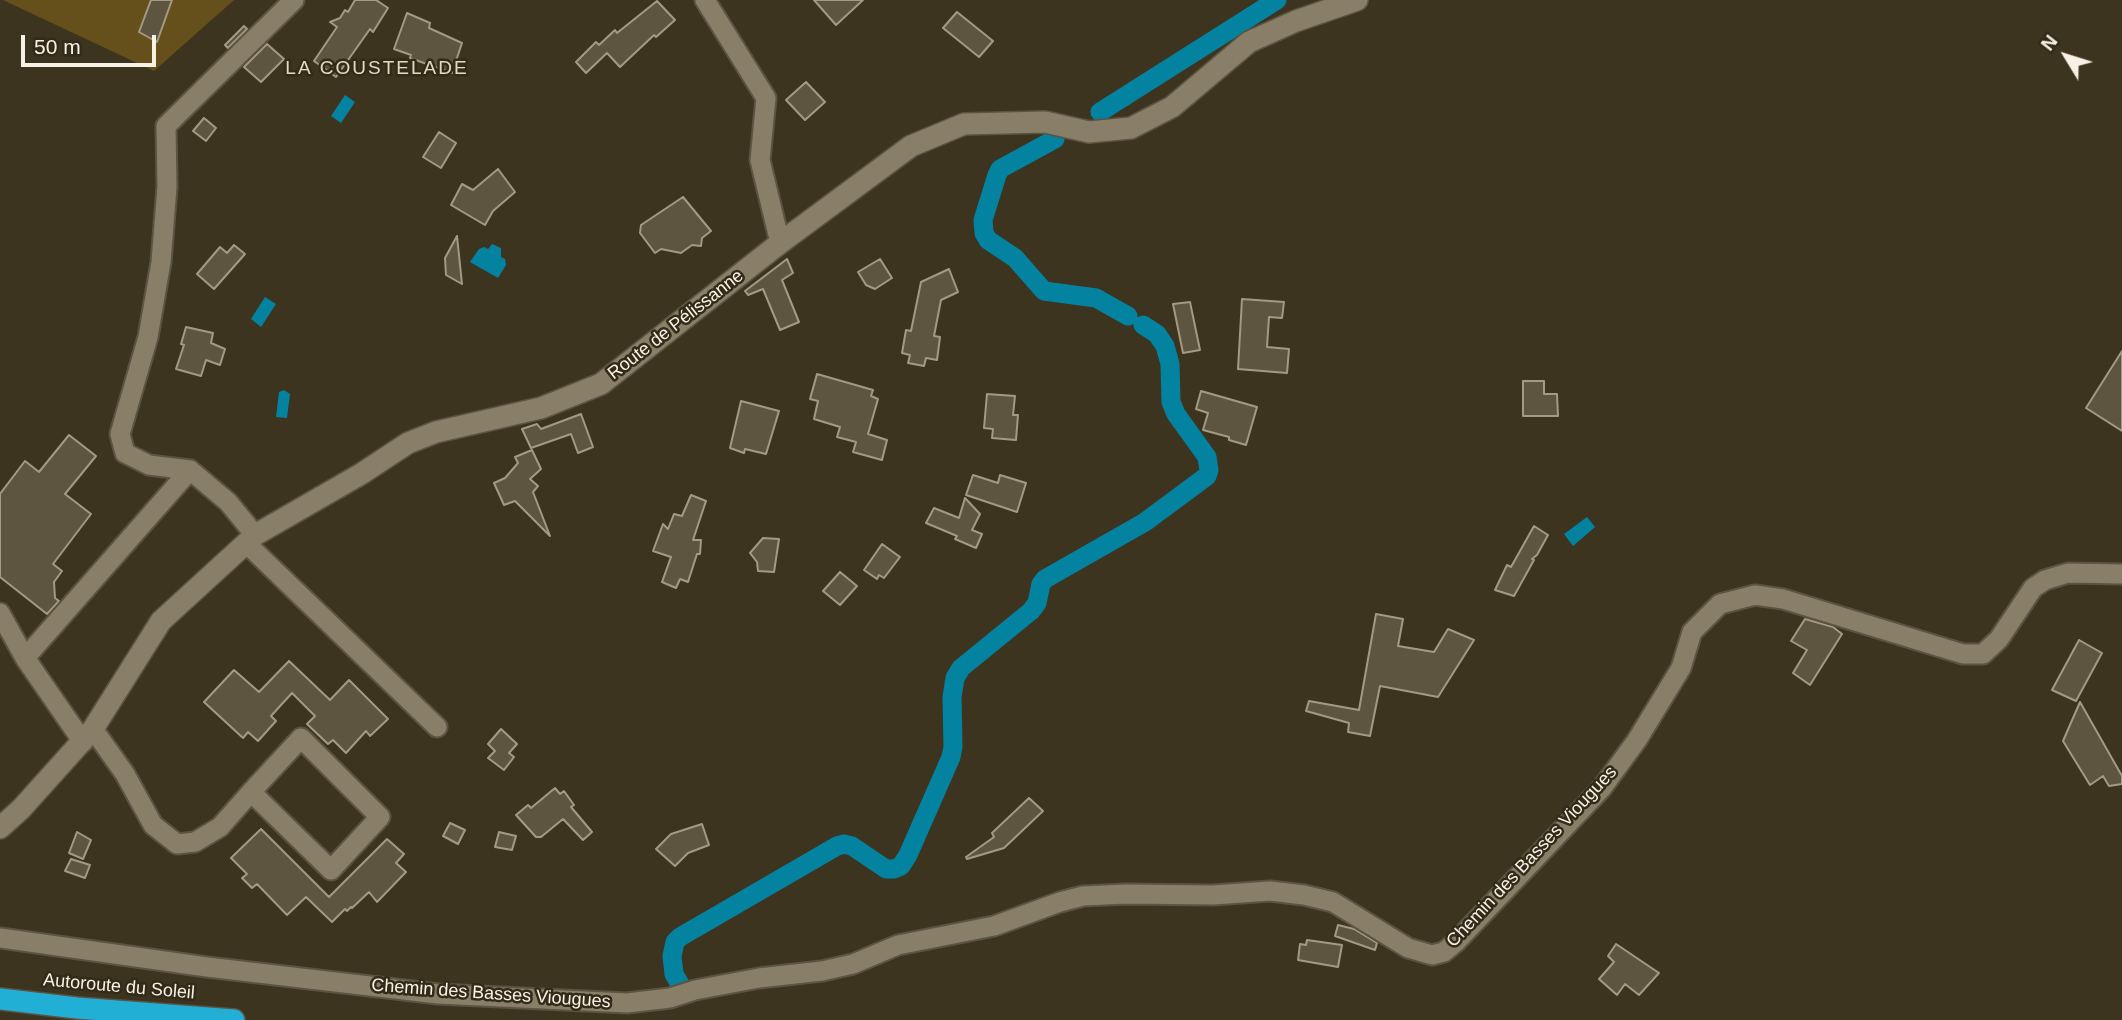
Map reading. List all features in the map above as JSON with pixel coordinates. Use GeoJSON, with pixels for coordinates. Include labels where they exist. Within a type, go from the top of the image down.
{"type":"FeatureCollection","features":[{"type":"Feature","properties":{"kind":"highway","name":"Autoroute du Soleil"},"geometry":{"type":"LineString","coordinates":[[0,999],[234,1020]]}},
{"type":"Feature","properties":{"kind":"street"},"geometry":{"type":"LineString","coordinates":[[294,0],[166,126],[167,187],[160,262],[148,337],[120,434],[125,453],[149,465],[190,470],[228,502],[251,539],[437,727]]}},
{"type":"Feature","properties":{"kind":"street"},"geometry":{"type":"LineString","coordinates":[[705,0],[766,98],[760,160],[780,243]]}},
{"type":"Feature","properties":{"kind":"street","name":"Route de Pélissanne"},"geometry":{"type":"LineString","coordinates":[[0,828],[88,736],[161,621],[251,539],[408,443],[436,432],[541,408],[601,384],[780,243],[911,146],[964,124],[1045,122],[1089,132],[1131,128],[1172,107],[1249,42],[1296,21],[1357,0]]}},
{"type":"Feature","properties":{"kind":"street"},"geometry":{"type":"LineString","coordinates":[[25,658],[190,470]]}},
{"type":"Feature","properties":{"kind":"street","name":"Chemin des Basses Viougues"},"geometry":{"type":"LineString","coordinates":[[0,938],[208,967],[438,994],[627,1003],[670,998],[695,990],[759,978],[832,969],[853,964],[898,945],[994,926],[1083,896],[1213,895],[1270,891],[1334,902],[1408,948],[1432,954],[1444,952],[1602,788],[1637,740],[1681,668],[1692,632],[1720,604],[1755,595],[1783,599],[1964,654],[1983,654],[1999,639],[2033,588],[2045,580],[2068,573],[2122,574]]}},
{"type":"Feature","properties":{"kind":"street"},"geometry":{"type":"LineString","coordinates":[[0,613],[25,658],[88,736],[125,774],[152,825],[177,844],[195,842],[220,827],[251,792],[301,738],[380,817],[331,870],[251,792]]}},
{"type":"Feature","properties":{"kind":"shaded area"},"geometry":{"type":"Polygon","coordinates":[[[3,0],[234,0],[154,71],[3,0]]]}},
{"type":"Feature","properties":{"kind":"water"},"geometry":{"type":"Polygon","coordinates":[[[345,95],[355,102],[341,123],[331,116],[345,95]]]}},
{"type":"Feature","properties":{"kind":"water"},"geometry":{"type":"Polygon","coordinates":[[[492,244],[501,248],[501,257],[505,259],[506,265],[498,278],[470,262],[479,249],[488,249],[492,244]]]}},
{"type":"Feature","properties":{"kind":"water"},"geometry":{"type":"Polygon","coordinates":[[[265,297],[276,304],[261,327],[251,319],[265,297]]]}},
{"type":"Feature","properties":{"kind":"water"},"geometry":{"type":"Polygon","coordinates":[[[284,390],[290,394],[287,418],[276,417],[279,392],[284,390]]]}},
{"type":"Feature","properties":{"kind":"water"},"geometry":{"type":"Polygon","coordinates":[[[1587,517],[1595,527],[1573,546],[1564,534],[1587,517]]]}},
{"type":"Feature","properties":{"kind":"building"},"geometry":{"type":"Polygon","coordinates":[[[151,0],[172,0],[157,42],[139,32],[151,0]]]}},
{"type":"Feature","properties":{"kind":"building"},"geometry":{"type":"Polygon","coordinates":[[[355,0],[376,0],[388,8],[373,32],[370,29],[336,77],[314,61],[337,27],[330,22],[340,18],[345,10],[348,12],[355,0]]]}},
{"type":"Feature","properties":{"kind":"building"},"geometry":{"type":"Polygon","coordinates":[[[814,0],[863,0],[836,25],[814,0]]]}},
{"type":"Feature","properties":{"kind":"building"},"geometry":{"type":"Polygon","coordinates":[[[657,1],[675,20],[656,37],[654,35],[620,67],[607,53],[586,73],[576,62],[596,42],[599,45],[615,30],[617,33],[657,1]]]}},
{"type":"Feature","properties":{"kind":"building"},"geometry":{"type":"Polygon","coordinates":[[[957,12],[993,41],[979,57],[943,28],[957,12]]]}},
{"type":"Feature","properties":{"kind":"building"},"geometry":{"type":"Polygon","coordinates":[[[407,13],[430,23],[429,28],[462,43],[452,73],[410,58],[411,55],[394,49],[407,13]]]}},
{"type":"Feature","properties":{"kind":"building"},"geometry":{"type":"Polygon","coordinates":[[[244,26],[247,29],[228,48],[225,45],[244,26]]]}},
{"type":"Feature","properties":{"kind":"building"},"geometry":{"type":"Polygon","coordinates":[[[267,44],[284,59],[261,82],[244,67],[267,44]]]}},
{"type":"Feature","properties":{"kind":"building"},"geometry":{"type":"Polygon","coordinates":[[[806,82],[825,102],[805,120],[786,100],[806,82]]]}},
{"type":"Feature","properties":{"kind":"building"},"geometry":{"type":"Polygon","coordinates":[[[204,118],[216,128],[206,141],[193,131],[204,118]]]}},
{"type":"Feature","properties":{"kind":"building"},"geometry":{"type":"Polygon","coordinates":[[[439,132],[456,143],[441,168],[423,157],[439,132]]]}},
{"type":"Feature","properties":{"kind":"building"},"geometry":{"type":"Polygon","coordinates":[[[498,169],[515,192],[493,211],[485,225],[451,205],[462,184],[473,190],[498,169]]]}},
{"type":"Feature","properties":{"kind":"building"},"geometry":{"type":"Polygon","coordinates":[[[683,197],[711,231],[702,238],[701,246],[692,245],[681,253],[661,249],[655,253],[640,233],[641,225],[683,197]]]}},
{"type":"Feature","properties":{"kind":"building"},"geometry":{"type":"Polygon","coordinates":[[[457,236],[462,284],[446,275],[445,258],[457,236]]]}},
{"type":"Feature","properties":{"kind":"building"},"geometry":{"type":"Polygon","coordinates":[[[234,245],[245,254],[214,289],[197,274],[220,247],[227,253],[234,245]]]}},
{"type":"Feature","properties":{"kind":"building"},"geometry":{"type":"Polygon","coordinates":[[[787,259],[793,273],[782,280],[799,322],[780,330],[763,289],[748,295],[745,291],[787,259]]]}},
{"type":"Feature","properties":{"kind":"building"},"geometry":{"type":"Polygon","coordinates":[[[880,259],[892,278],[875,289],[866,285],[858,272],[880,259]]]}},
{"type":"Feature","properties":{"kind":"building"},"geometry":{"type":"Polygon","coordinates":[[[949,269],[958,292],[941,300],[934,336],[940,337],[937,360],[926,358],[924,366],[908,363],[910,355],[902,353],[906,330],[911,331],[921,282],[949,269]]]}},
{"type":"Feature","properties":{"kind":"building"},"geometry":{"type":"Polygon","coordinates":[[[1242,299],[1284,302],[1282,318],[1269,317],[1267,347],[1289,349],[1287,373],[1238,369],[1242,299]]]}},
{"type":"Feature","properties":{"kind":"building"},"geometry":{"type":"Polygon","coordinates":[[[1190,302],[1200,350],[1183,353],[1173,304],[1190,302]]]}},
{"type":"Feature","properties":{"kind":"building"},"geometry":{"type":"Polygon","coordinates":[[[186,327],[213,333],[211,343],[225,349],[220,365],[206,360],[201,376],[176,369],[184,345],[181,344],[186,327]]]}},
{"type":"Feature","properties":{"kind":"building"},"geometry":{"type":"Polygon","coordinates":[[[2122,351],[2122,431],[2086,408],[2122,351]]]}},
{"type":"Feature","properties":{"kind":"building"},"geometry":{"type":"Polygon","coordinates":[[[817,374],[873,390],[871,396],[878,399],[868,434],[887,440],[882,460],[853,452],[856,442],[837,437],[840,427],[814,419],[818,401],[810,399],[817,374]]]}},
{"type":"Feature","properties":{"kind":"building"},"geometry":{"type":"Polygon","coordinates":[[[1523,381],[1544,381],[1544,394],[1557,394],[1558,416],[1523,416],[1523,381]]]}},
{"type":"Feature","properties":{"kind":"building"},"geometry":{"type":"Polygon","coordinates":[[[1201,391],[1257,407],[1246,445],[1203,430],[1208,413],[1196,409],[1201,391]]]}},
{"type":"Feature","properties":{"kind":"building"},"geometry":{"type":"Polygon","coordinates":[[[987,394],[1015,396],[1013,415],[1018,415],[1016,440],[992,438],[993,429],[984,428],[987,394]]]}},
{"type":"Feature","properties":{"kind":"building"},"geometry":{"type":"Polygon","coordinates":[[[741,401],[779,411],[766,454],[745,449],[744,453],[730,448],[741,401]]]}},
{"type":"Feature","properties":{"kind":"building"},"geometry":{"type":"Polygon","coordinates":[[[581,414],[593,447],[578,453],[571,434],[531,448],[522,429],[537,424],[541,429],[581,414]]]}},
{"type":"Feature","properties":{"kind":"building"},"geometry":{"type":"Polygon","coordinates":[[[69,435],[96,456],[65,494],[91,514],[53,564],[62,571],[54,582],[55,598],[59,601],[47,614],[0,577],[0,494],[25,461],[39,472],[69,435]]]}},
{"type":"Feature","properties":{"kind":"building"},"geometry":{"type":"Polygon","coordinates":[[[532,450],[541,469],[530,479],[538,486],[533,492],[550,536],[515,501],[504,505],[494,483],[505,478],[518,463],[515,457],[532,450]]]}},
{"type":"Feature","properties":{"kind":"building"},"geometry":{"type":"Polygon","coordinates":[[[973,475],[998,483],[1000,475],[1026,483],[1017,512],[966,495],[973,475]]]}},
{"type":"Feature","properties":{"kind":"building"},"geometry":{"type":"Polygon","coordinates":[[[691,495],[706,501],[693,540],[701,540],[700,554],[697,554],[688,582],[680,579],[676,588],[662,582],[671,557],[653,551],[663,524],[668,529],[674,514],[682,516],[691,495]]]}},
{"type":"Feature","properties":{"kind":"building"},"geometry":{"type":"Polygon","coordinates":[[[965,498],[980,514],[972,530],[982,534],[976,548],[955,539],[957,536],[926,523],[934,508],[959,518],[965,498]]]}},
{"type":"Feature","properties":{"kind":"building"},"geometry":{"type":"Polygon","coordinates":[[[1534,526],[1548,535],[1532,559],[1534,560],[1514,596],[1495,590],[1507,565],[1511,567],[1534,526]]]}},
{"type":"Feature","properties":{"kind":"building"},"geometry":{"type":"Polygon","coordinates":[[[763,538],[779,539],[774,572],[758,571],[757,562],[750,553],[763,538]]]}},
{"type":"Feature","properties":{"kind":"building"},"geometry":{"type":"Polygon","coordinates":[[[882,544],[900,557],[884,578],[879,575],[877,579],[864,570],[882,544]]]}},
{"type":"Feature","properties":{"kind":"building"},"geometry":{"type":"Polygon","coordinates":[[[840,572],[857,586],[840,605],[823,591],[840,572]]]}},
{"type":"Feature","properties":{"kind":"building"},"geometry":{"type":"Polygon","coordinates":[[[1376,614],[1403,619],[1398,646],[1434,652],[1448,629],[1474,640],[1438,697],[1380,686],[1370,736],[1348,732],[1349,723],[1306,711],[1309,701],[1359,710],[1376,614]]]}},
{"type":"Feature","properties":{"kind":"building"},"geometry":{"type":"Polygon","coordinates":[[[1805,619],[1833,627],[1842,634],[1810,685],[1793,673],[1807,650],[1791,641],[1805,619]]]}},
{"type":"Feature","properties":{"kind":"building"},"geometry":{"type":"Polygon","coordinates":[[[2079,640],[2102,653],[2076,701],[2052,690],[2079,640]]]}},
{"type":"Feature","properties":{"kind":"building"},"geometry":{"type":"Polygon","coordinates":[[[289,661],[330,700],[349,680],[388,719],[370,736],[366,731],[346,753],[333,740],[328,744],[307,724],[315,716],[292,693],[271,716],[276,721],[258,741],[248,732],[243,738],[204,702],[234,670],[259,692],[289,661]]]}},
{"type":"Feature","properties":{"kind":"building"},"geometry":{"type":"Polygon","coordinates":[[[2080,702],[2122,776],[2122,784],[2109,786],[2103,776],[2090,785],[2063,741],[2080,702]]]}},
{"type":"Feature","properties":{"kind":"building"},"geometry":{"type":"Polygon","coordinates":[[[501,729],[517,744],[509,753],[514,757],[504,770],[488,758],[495,751],[488,744],[501,729]]]}},
{"type":"Feature","properties":{"kind":"building"},"geometry":{"type":"Polygon","coordinates":[[[555,788],[560,794],[564,791],[574,805],[571,807],[592,832],[583,840],[563,819],[541,837],[536,837],[516,815],[528,805],[531,808],[555,788]]]}},
{"type":"Feature","properties":{"kind":"building"},"geometry":{"type":"Polygon","coordinates":[[[1029,798],[1043,811],[1004,848],[967,859],[966,857],[994,837],[992,833],[1029,798]]]}},
{"type":"Feature","properties":{"kind":"building"},"geometry":{"type":"Polygon","coordinates":[[[450,823],[465,830],[458,844],[443,836],[450,823]]]}},
{"type":"Feature","properties":{"kind":"building"},"geometry":{"type":"Polygon","coordinates":[[[702,824],[709,845],[688,853],[675,866],[656,849],[671,834],[702,824]]]}},
{"type":"Feature","properties":{"kind":"building"},"geometry":{"type":"Polygon","coordinates":[[[261,829],[329,897],[387,839],[404,854],[396,863],[406,872],[377,902],[369,892],[332,922],[306,897],[287,915],[257,884],[252,888],[242,878],[247,874],[231,858],[261,829]]]}},
{"type":"Feature","properties":{"kind":"building"},"geometry":{"type":"Polygon","coordinates":[[[77,832],[91,840],[83,859],[69,853],[77,832]]]}},
{"type":"Feature","properties":{"kind":"building"},"geometry":{"type":"Polygon","coordinates":[[[499,832],[516,836],[512,850],[495,847],[499,832]]]}},
{"type":"Feature","properties":{"kind":"building"},"geometry":{"type":"Polygon","coordinates":[[[71,859],[90,865],[85,878],[65,871],[71,859]]]}},
{"type":"Feature","properties":{"kind":"building"},"geometry":{"type":"Polygon","coordinates":[[[1338,925],[1354,929],[1377,943],[1375,950],[1335,936],[1338,925]]]}},
{"type":"Feature","properties":{"kind":"building"},"geometry":{"type":"Polygon","coordinates":[[[1307,940],[1342,945],[1338,967],[1298,960],[1300,944],[1306,945],[1307,940]]]}},
{"type":"Feature","properties":{"kind":"building"},"geometry":{"type":"Polygon","coordinates":[[[1616,944],[1659,973],[1639,995],[1625,984],[1617,995],[1599,979],[1614,962],[1608,956],[1616,944]]]}},
{"type":"Feature","properties":{"kind":"waterway"},"geometry":{"type":"LineString","coordinates":[[1100,112],[1277,0]]}},
{"type":"Feature","properties":{"kind":"waterway"},"geometry":{"type":"LineString","coordinates":[[1055,139],[1000,169],[983,220],[984,233],[988,240],[1015,258],[1044,291],[1096,298],[1128,316]]}},
{"type":"Feature","properties":{"kind":"waterway"},"geometry":{"type":"LineString","coordinates":[[681,986],[674,974],[672,956],[675,942],[680,937],[837,846],[852,846],[886,869],[901,866],[951,757],[952,697],[955,678],[961,668],[1031,611],[1037,603],[1041,584],[1045,579],[1145,522],[1207,476],[1207,457],[1176,414],[1171,402],[1170,364],[1165,346],[1157,334],[1143,325]]}},
{"type":"Feature","properties":{"kind":"district","name":"LA COUSTELADE"},"geometry":{"type":"Point","coordinates":[377,69]}}]}
